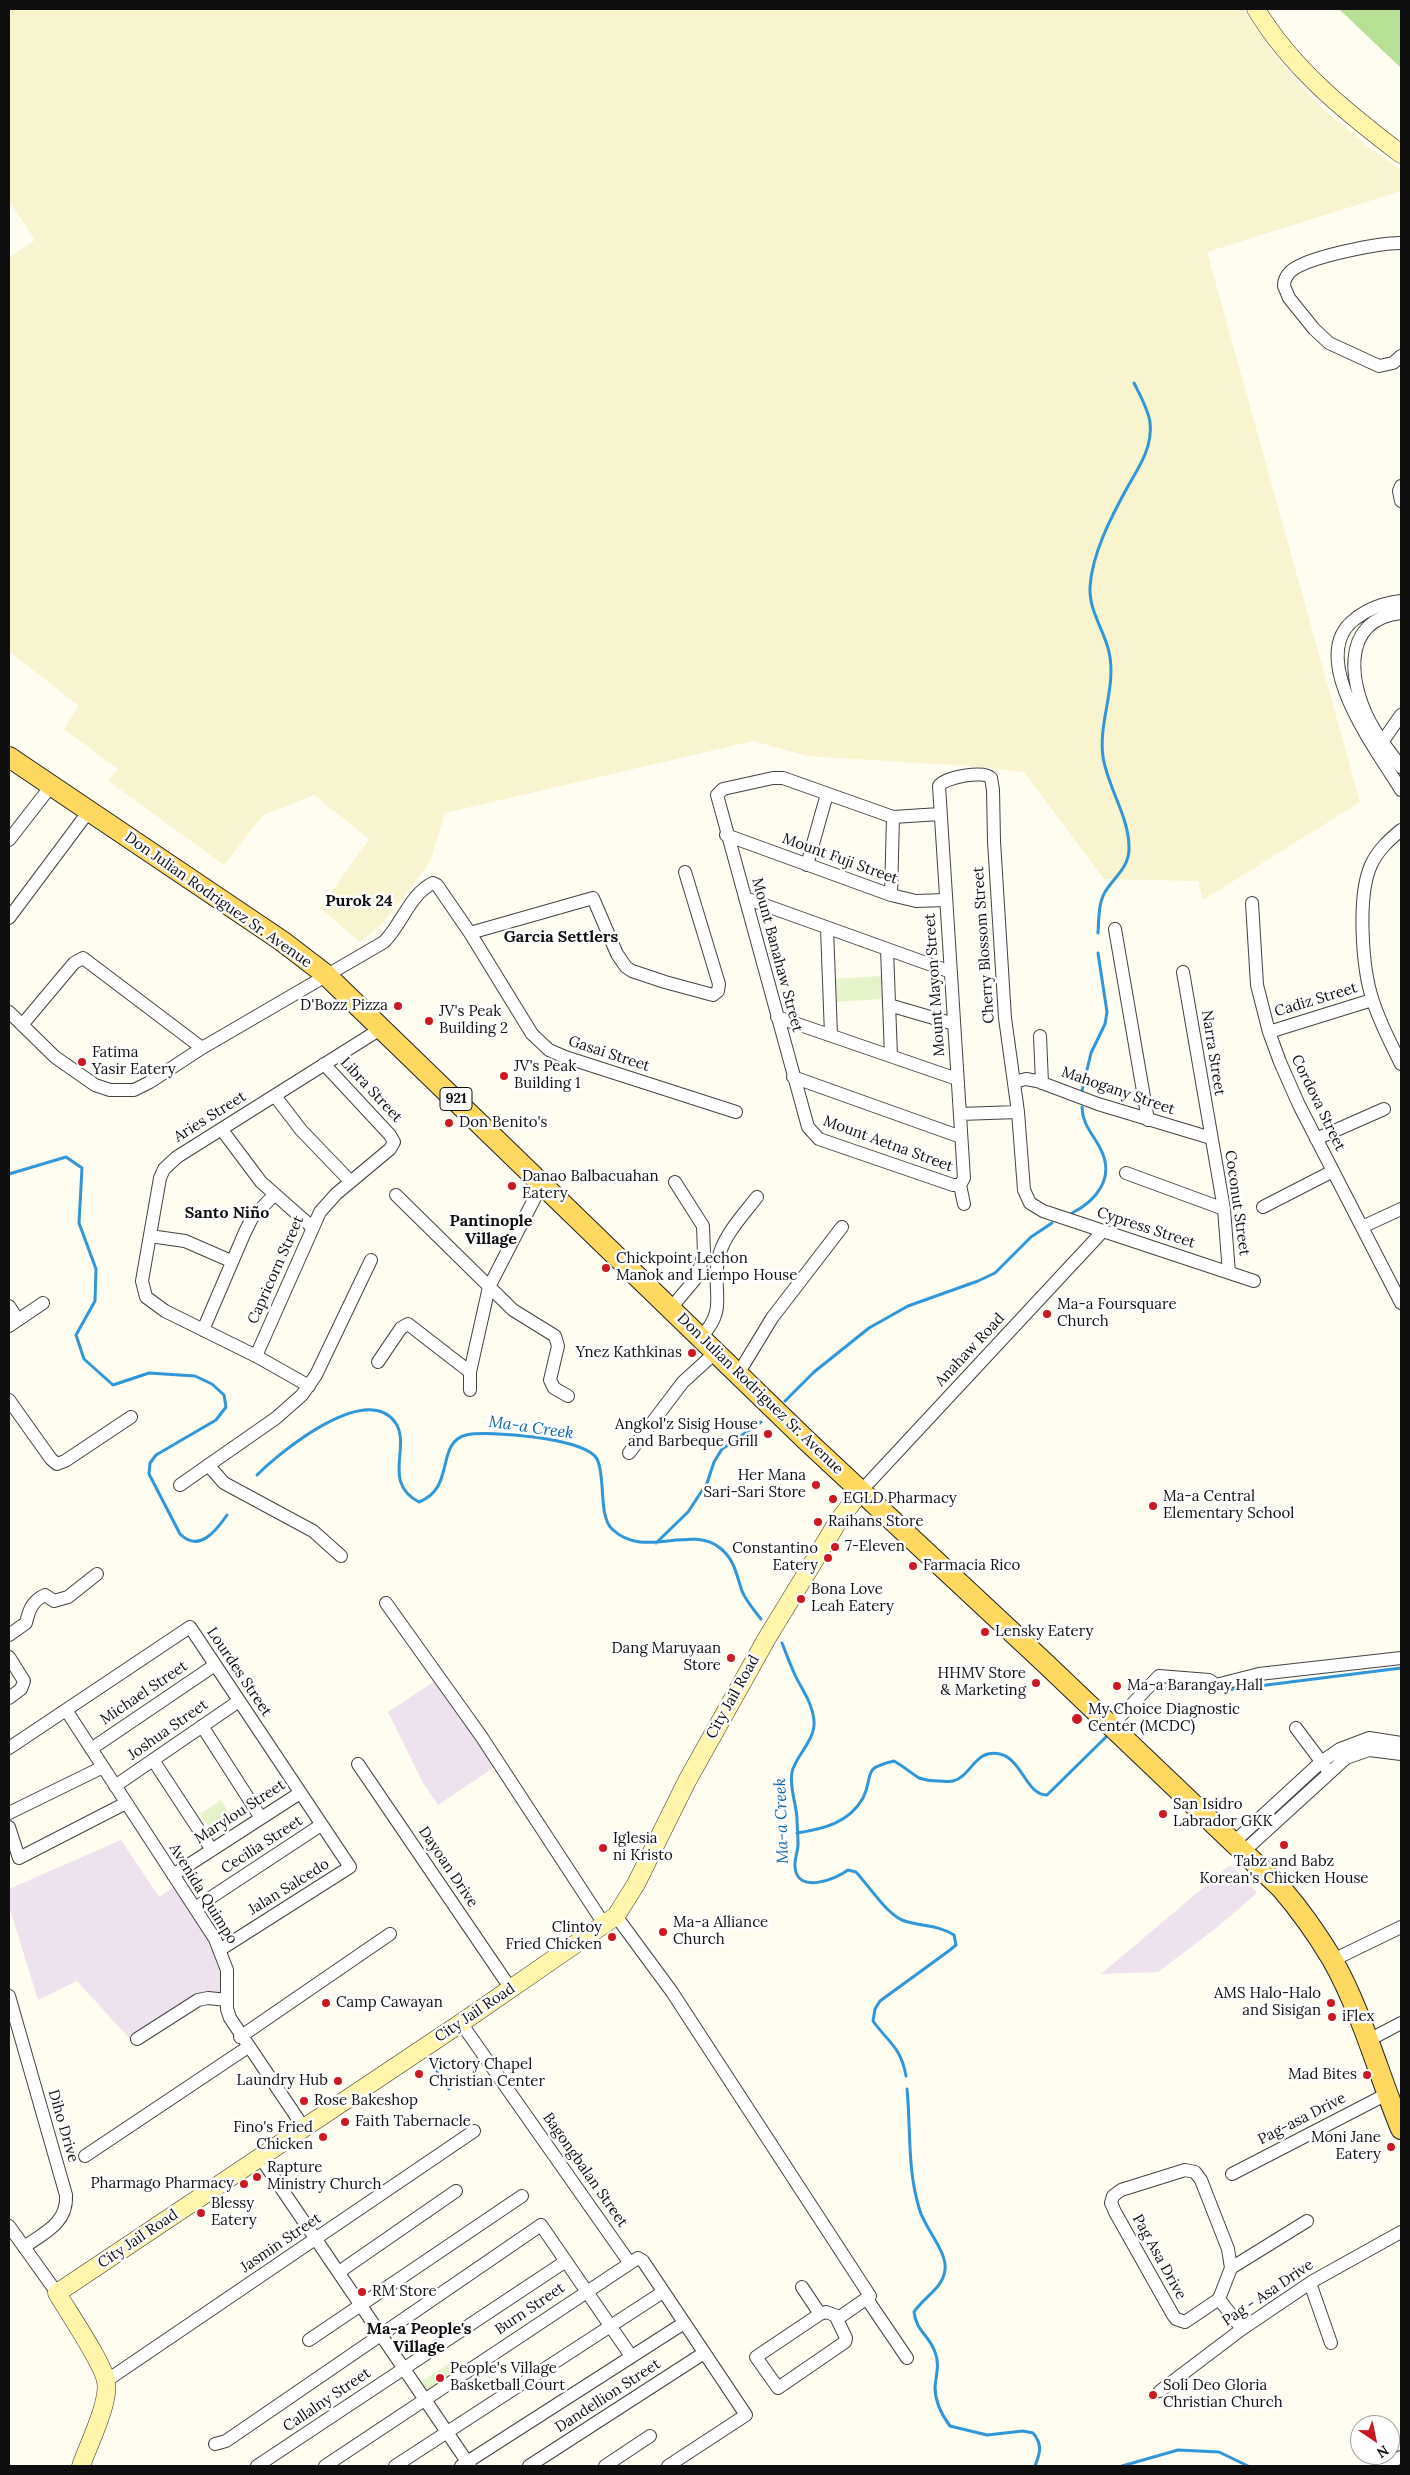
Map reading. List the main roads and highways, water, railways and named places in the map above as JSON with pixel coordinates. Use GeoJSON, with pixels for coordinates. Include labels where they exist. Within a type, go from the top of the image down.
{"type":"FeatureCollection","features":[{"type":"Feature","properties":{"kind":"main road","name":"Don Julian Rodriguez Sr. Avenue"},"geometry":{"type":"LineString","coordinates":[[9,758],[282,941],[325,974],[861,1492],[1238,1847],[1297,1907],[1333,1960],[1392,2095],[1401,2128]]}},
{"type":"Feature","properties":{"kind":"waterway"},"geometry":{"type":"LineString","coordinates":[[1098,933],[1101,902],[1105,892],[1124,866],[1129,854],[1129,847],[1126,825],[1109,780],[1103,757],[1103,731],[1111,678],[1111,665],[1107,644],[1094,612],[1090,587],[1094,562],[1103,536],[1140,464],[1149,440],[1149,417],[1134,383]]}},
{"type":"Feature","properties":{"kind":"waterway"},"geometry":{"type":"LineString","coordinates":[[1082,1091],[1091,1053],[1105,1024],[1107,1012],[1098,953]]}},
{"type":"Feature","properties":{"kind":"waterway"},"geometry":{"type":"LineString","coordinates":[[1072,1213],[1089,1202],[1101,1188],[1106,1170],[1101,1150],[1086,1125],[1082,1107]]}},
{"type":"Feature","properties":{"kind":"waterway","name":"Ma-a Creek"},"geometry":{"type":"LineString","coordinates":[[9,1174],[66,1157],[82,1168],[79,1223],[96,1269],[95,1301],[76,1335],[84,1359],[113,1385],[149,1373],[195,1376],[212,1384],[224,1395],[226,1407],[216,1420],[156,1455],[150,1463],[149,1474],[180,1534],[187,1539],[200,1541],[206,1538],[227,1515]]}},
{"type":"Feature","properties":{"kind":"waterway"},"geometry":{"type":"LineString","coordinates":[[785,1401],[814,1372],[869,1328],[908,1306],[995,1273],[1031,1237],[1052,1223]]}},
{"type":"Feature","properties":{"kind":"waterway","name":"Ma-a Creek"},"geometry":{"type":"LineString","coordinates":[[257,1475],[284,1451],[323,1425],[344,1415],[364,1410],[381,1412],[395,1422],[401,1442],[399,1474],[408,1494],[419,1502],[438,1487],[451,1447],[457,1440],[466,1435],[494,1434],[536,1437],[575,1446],[589,1452],[597,1459],[600,1467],[605,1515],[612,1529],[625,1538],[638,1542],[695,1539],[708,1542],[720,1548],[732,1562],[744,1595],[761,1619]]}},
{"type":"Feature","properties":{"kind":"waterway"},"geometry":{"type":"LineString","coordinates":[[656,1543],[688,1512],[707,1483],[714,1462],[722,1449],[761,1422]]}},
{"type":"Feature","properties":{"kind":"waterway","name":"Ma-a Creek"},"geometry":{"type":"LineString","coordinates":[[782,1643],[809,1702],[814,1720],[812,1734],[794,1766],[791,1777],[797,1818],[798,1844],[795,1864],[797,1876],[802,1881],[809,1883],[826,1880],[848,1870],[856,1872],[884,1906],[896,1917],[948,1931],[954,1935],[956,1945],[880,2001],[875,2009],[873,2021],[897,2051],[904,2066],[906,2076]]}},
{"type":"Feature","properties":{"kind":"waterway"},"geometry":{"type":"LineString","coordinates":[[1162,1691],[1174,1686],[1205,1691],[1227,1690],[1401,1668]]}},
{"type":"Feature","properties":{"kind":"waterway"},"geometry":{"type":"LineString","coordinates":[[797,1833],[826,1827],[843,1819],[857,1807],[863,1798],[872,1770],[883,1764],[894,1761],[919,1778],[931,1781],[951,1781],[959,1778],[985,1755],[992,1753],[1000,1754],[1014,1763],[1034,1789],[1047,1795],[1106,1737]]}},
{"type":"Feature","properties":{"kind":"waterway"},"geometry":{"type":"LineString","coordinates":[[425,2054],[449,2089]]}},
{"type":"Feature","properties":{"kind":"waterway","name":"Ma-a Creek"},"geometry":{"type":"LineString","coordinates":[[907,2089],[911,2166],[916,2196],[923,2218],[940,2248],[945,2263],[944,2276],[941,2282],[914,2312],[917,2324],[932,2346],[936,2356],[935,2392],[937,2403],[950,2426],[987,2435],[1023,2431],[1033,2433],[1040,2449],[1035,2466]]}},
{"type":"Feature","properties":{"kind":"waterway","name":"Ma-a Creek"},"geometry":{"type":"LineString","coordinates":[[1122,2466],[1178,2450],[1219,2452],[1248,2466]]}},
{"type":"Feature","properties":{"kind":"place","name":"D'Bozz Pizza"},"geometry":{"type":"Point","coordinates":[398,1006]}},
{"type":"Feature","properties":{"kind":"place","name":"JV's Peak Building 2"},"geometry":{"type":"Point","coordinates":[429,1021]}},
{"type":"Feature","properties":{"kind":"place","name":"Fatima Yasir Eatery"},"geometry":{"type":"Point","coordinates":[82,1062]}},
{"type":"Feature","properties":{"kind":"place","name":"JV's Peak Building 1"},"geometry":{"type":"Point","coordinates":[504,1076]}},
{"type":"Feature","properties":{"kind":"place","name":"Don Benito's"},"geometry":{"type":"Point","coordinates":[449,1123]}},
{"type":"Feature","properties":{"kind":"place","name":"Danao Balbacuahan Eatery"},"geometry":{"type":"Point","coordinates":[512,1186]}},
{"type":"Feature","properties":{"kind":"place","name":"Chickpoint Lechon Manok and Liempo House"},"geometry":{"type":"Point","coordinates":[606,1268]}},
{"type":"Feature","properties":{"kind":"place","name":"Ma-a Foursquare Church"},"geometry":{"type":"Point","coordinates":[1047,1314]}},
{"type":"Feature","properties":{"kind":"place","name":"Ynez Kathkinas"},"geometry":{"type":"Point","coordinates":[692,1353]}},
{"type":"Feature","properties":{"kind":"place","name":"Angkol'z Sisig House and Barbeque Grill"},"geometry":{"type":"Point","coordinates":[768,1434]}},
{"type":"Feature","properties":{"kind":"place","name":"Her Mana Sari-Sari Store"},"geometry":{"type":"Point","coordinates":[816,1485]}},
{"type":"Feature","properties":{"kind":"place","name":"EGLD Pharmacy"},"geometry":{"type":"Point","coordinates":[833,1499]}},
{"type":"Feature","properties":{"kind":"place","name":"Ma-a Central Elementary School"},"geometry":{"type":"Point","coordinates":[1153,1506]}},
{"type":"Feature","properties":{"kind":"place","name":"Raihans Store"},"geometry":{"type":"Point","coordinates":[818,1522]}},
{"type":"Feature","properties":{"kind":"place","name":"7-Eleven"},"geometry":{"type":"Point","coordinates":[835,1547]}},
{"type":"Feature","properties":{"kind":"place","name":"Constantino Eatery"},"geometry":{"type":"Point","coordinates":[828,1558]}},
{"type":"Feature","properties":{"kind":"place","name":"Farmacia Rico"},"geometry":{"type":"Point","coordinates":[913,1566]}},
{"type":"Feature","properties":{"kind":"place","name":"Bona Love Leah Eatery"},"geometry":{"type":"Point","coordinates":[801,1599]}},
{"type":"Feature","properties":{"kind":"place","name":"Lensky Eatery"},"geometry":{"type":"Point","coordinates":[985,1632]}},
{"type":"Feature","properties":{"kind":"place","name":"Dang Maruyaan Store"},"geometry":{"type":"Point","coordinates":[731,1658]}},
{"type":"Feature","properties":{"kind":"place","name":"HHMV Store & Marketing"},"geometry":{"type":"Point","coordinates":[1036,1683]}},
{"type":"Feature","properties":{"kind":"place","name":"Ma-a Barangay Hall"},"geometry":{"type":"Point","coordinates":[1117,1686]}},
{"type":"Feature","properties":{"kind":"place","name":"My Choice Diagnostic Center (MCDC)"},"geometry":{"type":"Point","coordinates":[1077,1719]}},
{"type":"Feature","properties":{"kind":"place","name":"San Isidro Labrador GKK"},"geometry":{"type":"Point","coordinates":[1163,1814]}},
{"type":"Feature","properties":{"kind":"place","name":"Tabz and Babz Korean's Chicken House"},"geometry":{"type":"Point","coordinates":[1284,1845]}},
{"type":"Feature","properties":{"kind":"place","name":"Iglesia ni Kristo"},"geometry":{"type":"Point","coordinates":[603,1848]}},
{"type":"Feature","properties":{"kind":"place","name":"Ma-a Alliance Church"},"geometry":{"type":"Point","coordinates":[663,1932]}},
{"type":"Feature","properties":{"kind":"place","name":"Clintoy Fried Chicken"},"geometry":{"type":"Point","coordinates":[612,1937]}},
{"type":"Feature","properties":{"kind":"place","name":"Camp Cawayan"},"geometry":{"type":"Point","coordinates":[326,2003]}},
{"type":"Feature","properties":{"kind":"place","name":"AMS Halo-Halo and Sisigan"},"geometry":{"type":"Point","coordinates":[1331,2003]}},
{"type":"Feature","properties":{"kind":"place","name":"iFlex"},"geometry":{"type":"Point","coordinates":[1332,2017]}},
{"type":"Feature","properties":{"kind":"place","name":"Victory Chapel Christian Center"},"geometry":{"type":"Point","coordinates":[419,2074]}},
{"type":"Feature","properties":{"kind":"place","name":"Mad Bites"},"geometry":{"type":"Point","coordinates":[1367,2075]}},
{"type":"Feature","properties":{"kind":"place","name":"Laundry Hub"},"geometry":{"type":"Point","coordinates":[338,2081]}},
{"type":"Feature","properties":{"kind":"place","name":"Rose Bakeshop"},"geometry":{"type":"Point","coordinates":[304,2101]}},
{"type":"Feature","properties":{"kind":"place","name":"Faith Tabernacle"},"geometry":{"type":"Point","coordinates":[345,2122]}},
{"type":"Feature","properties":{"kind":"place","name":"Fino's Fried Chicken"},"geometry":{"type":"Point","coordinates":[323,2137]}},
{"type":"Feature","properties":{"kind":"place","name":"Moni Jane Eatery"},"geometry":{"type":"Point","coordinates":[1391,2147]}},
{"type":"Feature","properties":{"kind":"place","name":"Rapture Ministry Church"},"geometry":{"type":"Point","coordinates":[257,2177]}},
{"type":"Feature","properties":{"kind":"place","name":"Pharmago Pharmacy"},"geometry":{"type":"Point","coordinates":[244,2184]}},
{"type":"Feature","properties":{"kind":"place","name":"Blessy Eatery"},"geometry":{"type":"Point","coordinates":[201,2213]}},
{"type":"Feature","properties":{"kind":"place","name":"RM Store"},"geometry":{"type":"Point","coordinates":[362,2292]}},
{"type":"Feature","properties":{"kind":"place","name":"People's Village Basketball Court"},"geometry":{"type":"Point","coordinates":[440,2378]}},
{"type":"Feature","properties":{"kind":"place","name":"Soli Deo Gloria Christian Church"},"geometry":{"type":"Point","coordinates":[1153,2395]}},
{"type":"Feature","properties":{"kind":"district","name":"Purok 24"},"geometry":{"type":"Point","coordinates":[359,901]}},
{"type":"Feature","properties":{"kind":"district","name":"Garcia Settlers"},"geometry":{"type":"Point","coordinates":[561,937]}},
{"type":"Feature","properties":{"kind":"district","name":"Santo Niño"},"geometry":{"type":"Point","coordinates":[227,1213]}},
{"type":"Feature","properties":{"kind":"district","name":"Pantinople Village"},"geometry":{"type":"Point","coordinates":[491,1230]}},
{"type":"Feature","properties":{"kind":"district","name":"Ma-a People's Village"},"geometry":{"type":"Point","coordinates":[419,2338]}}]}
